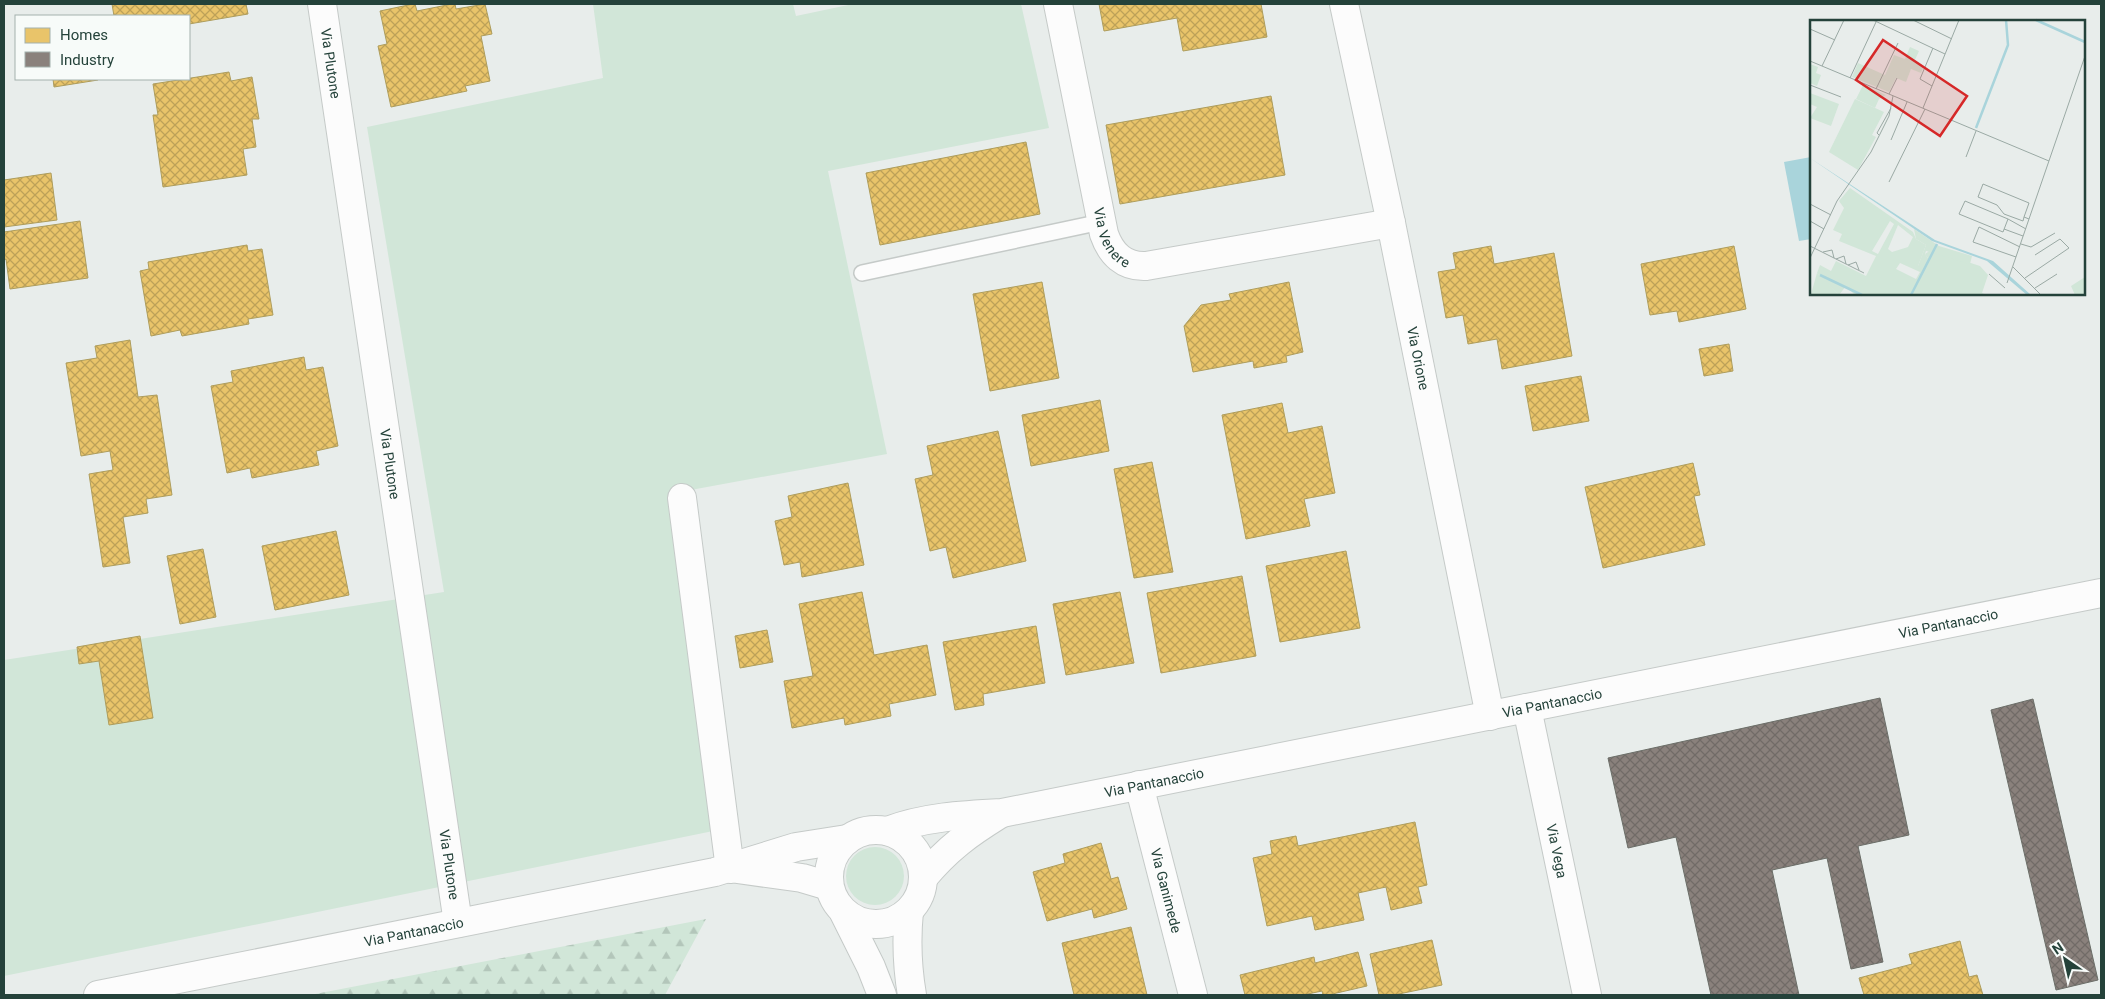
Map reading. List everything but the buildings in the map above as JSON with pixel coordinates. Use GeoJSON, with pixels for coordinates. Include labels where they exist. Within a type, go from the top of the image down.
{"type":"FeatureCollection","features":[{"type":"Feature","properties":{"kind":"street","name":"Via Plutone"},"geometry":{"type":"LineString","coordinates":[[322,4],[458,923]]}},
{"type":"Feature","properties":{"kind":"street","name":"Via Venere"},"geometry":{"type":"LineString","coordinates":[[1058,4],[1101,222],[1107,243],[1113,252],[1128,264],[1146,266],[1391,223]]}},
{"type":"Feature","properties":{"kind":"street","name":"Via Orione"},"geometry":{"type":"LineString","coordinates":[[1344,4],[1391,223],[1490,716]]}},
{"type":"Feature","properties":{"kind":"street"},"geometry":{"type":"LineString","coordinates":[[682,498],[730,869]]}},
{"type":"Feature","properties":{"kind":"street","name":"Via Pantanaccio"},"geometry":{"type":"LineString","coordinates":[[887,831],[909,823],[954,815],[1002,813],[2101,593]]}},
{"type":"Feature","properties":{"kind":"street","name":"Via Vega"},"geometry":{"type":"LineString","coordinates":[[1528,708],[1587,995]]}},
{"type":"Feature","properties":{"kind":"street","name":"Via Ganimede"},"geometry":{"type":"LineString","coordinates":[[1139,785],[1193,995]]}},
{"type":"Feature","properties":{"kind":"street","name":"Via Pantanaccio"},"geometry":{"type":"LineString","coordinates":[[923,878],[942,855],[964,836],[1002,813]]}},
{"type":"Feature","properties":{"kind":"street"},"geometry":{"type":"LineString","coordinates":[[844,913],[870,925],[884,924],[897,920],[909,911],[922,890],[923,878],[921,862],[914,848],[901,837],[887,831],[872,830],[859,833],[847,839],[838,849],[831,860],[828,873],[829,886],[834,901],[844,913],[871,967],[882,995]]}},
{"type":"Feature","properties":{"kind":"street","name":"Via Pantanaccio"},"geometry":{"type":"LineString","coordinates":[[98,995],[730,869],[752,859],[796,847],[847,839]]}},
{"type":"Feature","properties":{"kind":"street","name":"Via Pantanaccio"},"geometry":{"type":"LineString","coordinates":[[730,869],[782,875],[829,886]]}},
{"type":"Feature","properties":{"kind":"street"},"geometry":{"type":"LineString","coordinates":[[909,911],[906,948],[912,995]]}},
{"type":"Feature","properties":{"kind":"lane"},"geometry":{"type":"LineString","coordinates":[[862,273],[1101,222]]}},
{"type":"Feature","properties":{"kind":"green space"},"geometry":{"type":"Polygon","coordinates":[[[593,4],[793,4],[796,16],[853,4],[1021,4],[1049,128],[828,171],[887,454],[669,494],[718,830],[4,976],[4,660],[444,592],[367,127],[603,78],[593,4]]]}},
{"type":"Feature","properties":{"kind":"green space"},"geometry":{"type":"Polygon","coordinates":[[[869,847],[881,847],[896,855],[904,870],[904,882],[896,897],[881,905],[869,905],[854,897],[846,882],[846,870],[854,855],[869,847]]]}},
{"type":"Feature","properties":{"kind":"green space"},"geometry":{"type":"Polygon","coordinates":[[[706,919],[665,995],[310,995],[706,919]]]}},
{"type":"Feature","properties":{"kind":"water"},"geometry":{"type":"Polygon","coordinates":[[[1810,157],[1810,239],[1799,241],[1784,162],[1810,157]]]}}]}
